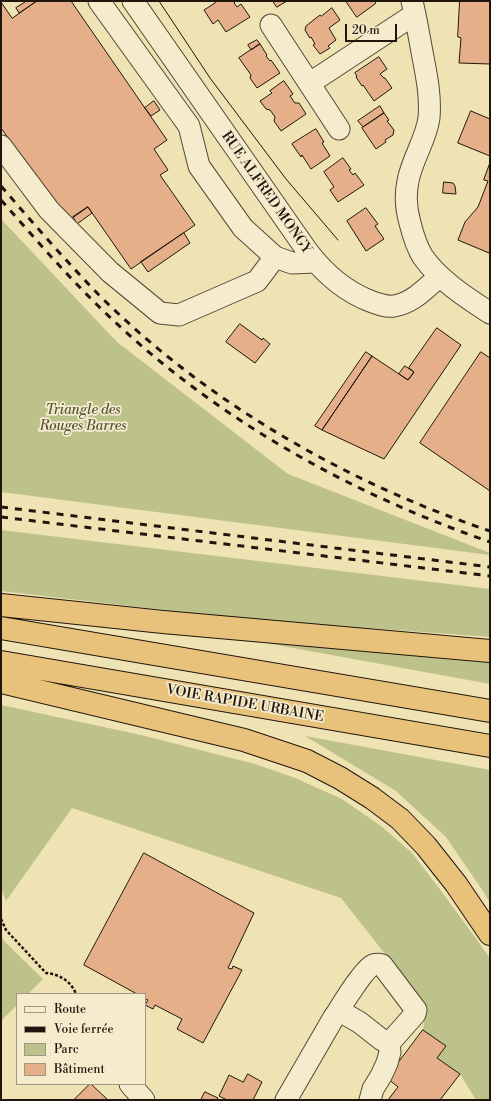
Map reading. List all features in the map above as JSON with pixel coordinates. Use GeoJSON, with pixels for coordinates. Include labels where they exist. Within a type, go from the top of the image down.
{"type":"FeatureCollection","features":[{"type":"Feature","properties":{"kind":"highway"},"geometry":{"type":"LineString","coordinates":[[1,606],[163,622],[490,650]]}},
{"type":"Feature","properties":{"kind":"highway"},"geometry":{"type":"LineString","coordinates":[[1,628],[490,711]]}},
{"type":"Feature","properties":{"kind":"highway","name":"VOIE RAPIDE URBAINE"},"geometry":{"type":"LineString","coordinates":[[1,662],[490,746]]}},
{"type":"Feature","properties":{"kind":"highway"},"geometry":{"type":"LineString","coordinates":[[1,682],[244,740],[307,761],[340,778],[372,798],[400,819],[426,846],[456,884],[490,934]]}},
{"type":"Feature","properties":{"kind":"street"},"geometry":{"type":"LineString","coordinates":[[99,1],[189,126],[199,166],[243,228],[275,257],[292,263],[315,262]]}},
{"type":"Feature","properties":{"kind":"street","name":"RUE ALFRED MONGY"},"geometry":{"type":"LineString","coordinates":[[133,1],[315,262],[334,280],[348,291],[364,299],[386,306],[394,306],[419,294],[440,276]]}},
{"type":"Feature","properties":{"kind":"street"},"geometry":{"type":"LineString","coordinates":[[310,83],[413,8],[427,81],[429,109],[426,131],[408,182],[406,204],[414,238],[429,264],[440,276],[490,313]]}},
{"type":"Feature","properties":{"kind":"street"},"geometry":{"type":"LineString","coordinates":[[271,25],[339,129]]}},
{"type":"Feature","properties":{"kind":"street"},"geometry":{"type":"LineString","coordinates":[[1,146],[49,210],[110,272],[160,313],[179,315],[256,281],[275,257]]}},
{"type":"Feature","properties":{"kind":"street"},"geometry":{"type":"LineString","coordinates":[[286,1100],[336,1013],[368,969],[372,965],[377,964],[382,965],[416,1010],[415,1014],[389,1042]]}},
{"type":"Feature","properties":{"kind":"street"},"geometry":{"type":"LineString","coordinates":[[336,1013],[343,1012],[382,1040],[389,1042]]}},
{"type":"Feature","properties":{"kind":"street"},"geometry":{"type":"LineString","coordinates":[[370,1100],[373,1089],[387,1063],[390,1052],[389,1042]]}},
{"type":"Feature","properties":{"kind":"street"},"geometry":{"type":"LineString","coordinates":[[131,1085],[144,1100]]}},
{"type":"Feature","properties":{"kind":"path"},"geometry":{"type":"LineString","coordinates":[[1,919],[6,930],[46,973],[62,977],[69,983],[76,993]]}},
{"type":"Feature","properties":{"kind":"green space","name":"Triangle des Rouges Barres"},"geometry":{"type":"Polygon","coordinates":[[[1,219],[117,342],[288,474],[490,553],[490,555],[1,492],[1,219]]]}},
{"type":"Feature","properties":{"kind":"green space"},"geometry":{"type":"Polygon","coordinates":[[[1,530],[490,589],[490,637],[233,618],[1,591],[1,530]]]}},
{"type":"Feature","properties":{"kind":"green space"},"geometry":{"type":"Polygon","coordinates":[[[255,641],[490,660],[490,684],[255,641]]]}},
{"type":"Feature","properties":{"kind":"green space"},"geometry":{"type":"Polygon","coordinates":[[[1,705],[141,735],[255,764],[295,778],[342,799],[381,826],[412,853],[490,958],[490,1100],[476,1100],[460,1074],[437,1058],[446,1046],[423,1030],[426,1006],[341,898],[72,808],[6,901],[1,888],[1,705]]]}},
{"type":"Feature","properties":{"kind":"green space"},"geometry":{"type":"Polygon","coordinates":[[[305,736],[490,770],[490,903],[446,837],[396,791],[305,736]]]}},
{"type":"Feature","properties":{"kind":"green space"},"geometry":{"type":"Polygon","coordinates":[[[1,937],[43,979],[29,993],[16,993],[16,1006],[1,1021],[1,937]]]}},
{"type":"Feature","properties":{"kind":"building"},"geometry":{"type":"Polygon","coordinates":[[[27,1],[37,1],[19,13],[16,8],[27,1]]]}},
{"type":"Feature","properties":{"kind":"building"},"geometry":{"type":"Polygon","coordinates":[[[37,1],[71,1],[167,140],[154,149],[168,170],[160,175],[195,225],[131,269],[88,207],[68,221],[1,128],[1,2],[12,18],[37,1]]]}},
{"type":"Feature","properties":{"kind":"building"},"geometry":{"type":"Polygon","coordinates":[[[214,1],[234,1],[237,7],[241,4],[250,17],[226,32],[218,20],[213,24],[204,10],[215,3],[214,1]]]}},
{"type":"Feature","properties":{"kind":"building"},"geometry":{"type":"Polygon","coordinates":[[[273,1],[287,1],[277,7],[273,1]]]}},
{"type":"Feature","properties":{"kind":"building"},"geometry":{"type":"Polygon","coordinates":[[[346,1],[376,1],[375,4],[357,17],[346,1]]]}},
{"type":"Feature","properties":{"kind":"building"},"geometry":{"type":"Polygon","coordinates":[[[460,1],[490,1],[490,64],[459,63],[461,38],[458,37],[460,1]]]}},
{"type":"Feature","properties":{"kind":"building"},"geometry":{"type":"Polygon","coordinates":[[[332,8],[340,20],[329,28],[336,40],[328,46],[330,48],[320,54],[313,45],[315,44],[311,37],[310,38],[305,30],[306,26],[332,8]]]}},
{"type":"Feature","properties":{"kind":"building"},"geometry":{"type":"Polygon","coordinates":[[[257,40],[260,44],[251,50],[248,45],[257,40]]]}},
{"type":"Feature","properties":{"kind":"building"},"geometry":{"type":"Polygon","coordinates":[[[260,44],[267,55],[266,56],[270,61],[271,60],[280,73],[257,88],[250,78],[251,75],[239,58],[260,44]]]}},
{"type":"Feature","properties":{"kind":"building"},"geometry":{"type":"Polygon","coordinates":[[[379,57],[387,69],[380,74],[392,88],[374,101],[363,85],[362,86],[355,73],[379,57]]]}},
{"type":"Feature","properties":{"kind":"building"},"geometry":{"type":"Polygon","coordinates":[[[284,81],[293,94],[290,96],[295,103],[299,103],[306,114],[281,131],[274,121],[275,117],[260,101],[272,93],[270,91],[284,81]]]}},
{"type":"Feature","properties":{"kind":"building"},"geometry":{"type":"Polygon","coordinates":[[[154,101],[160,110],[151,116],[145,108],[154,101]]]}},
{"type":"Feature","properties":{"kind":"building"},"geometry":{"type":"Polygon","coordinates":[[[380,106],[384,113],[363,127],[358,121],[380,106]]]}},
{"type":"Feature","properties":{"kind":"building"},"geometry":{"type":"Polygon","coordinates":[[[471,111],[490,119],[490,156],[458,143],[471,111]]]}},
{"type":"Feature","properties":{"kind":"building"},"geometry":{"type":"Polygon","coordinates":[[[384,113],[389,120],[387,121],[394,130],[393,135],[385,140],[386,142],[376,149],[362,128],[384,113]]]}},
{"type":"Feature","properties":{"kind":"building"},"geometry":{"type":"Polygon","coordinates":[[[316,129],[330,156],[311,169],[302,155],[301,157],[292,144],[316,129]]]}},
{"type":"Feature","properties":{"kind":"building"},"geometry":{"type":"Polygon","coordinates":[[[343,158],[351,169],[349,170],[353,175],[355,173],[364,185],[338,202],[330,190],[334,187],[324,172],[343,158]]]}},
{"type":"Feature","properties":{"kind":"building"},"geometry":{"type":"Polygon","coordinates":[[[490,163],[489,253],[458,240],[465,222],[478,207],[488,181],[484,180],[490,163]]]}},
{"type":"Feature","properties":{"kind":"building"},"geometry":{"type":"Polygon","coordinates":[[[444,182],[453,183],[456,194],[443,193],[444,182]]]}},
{"type":"Feature","properties":{"kind":"building"},"geometry":{"type":"Polygon","coordinates":[[[88,207],[92,213],[77,224],[73,217],[88,207]]]}},
{"type":"Feature","properties":{"kind":"building"},"geometry":{"type":"Polygon","coordinates":[[[366,208],[378,224],[375,226],[384,239],[366,251],[347,221],[366,208]]]}},
{"type":"Feature","properties":{"kind":"building"},"geometry":{"type":"Polygon","coordinates":[[[184,233],[190,243],[148,272],[141,262],[184,233]]]}},
{"type":"Feature","properties":{"kind":"building"},"geometry":{"type":"Polygon","coordinates":[[[240,324],[270,344],[255,363],[226,342],[240,324]]]}},
{"type":"Feature","properties":{"kind":"building"},"geometry":{"type":"Polygon","coordinates":[[[437,328],[461,345],[384,459],[322,430],[372,356],[408,380],[414,372],[409,368],[437,328]]]}},
{"type":"Feature","properties":{"kind":"building"},"geometry":{"type":"Polygon","coordinates":[[[366,352],[372,356],[322,430],[315,426],[366,352]]]}},
{"type":"Feature","properties":{"kind":"building"},"geometry":{"type":"Polygon","coordinates":[[[481,352],[490,358],[490,491],[420,443],[481,352]]]}},
{"type":"Feature","properties":{"kind":"building"},"geometry":{"type":"Polygon","coordinates":[[[405,366],[414,372],[408,380],[399,374],[405,366]]]}},
{"type":"Feature","properties":{"kind":"building"},"geometry":{"type":"Polygon","coordinates":[[[144,853],[254,913],[228,968],[232,969],[233,966],[242,970],[203,1043],[177,1029],[182,1019],[155,1005],[153,1009],[146,1006],[148,1000],[146,999],[146,993],[135,993],[84,965],[144,853]]]}},
{"type":"Feature","properties":{"kind":"building"},"geometry":{"type":"Polygon","coordinates":[[[423,1030],[446,1046],[437,1058],[460,1074],[440,1100],[388,1100],[398,1087],[387,1078],[423,1030]]]}},
{"type":"Feature","properties":{"kind":"building"},"geometry":{"type":"Polygon","coordinates":[[[248,1074],[262,1082],[253,1100],[227,1100],[219,1096],[229,1075],[243,1082],[248,1074]]]}},
{"type":"Feature","properties":{"kind":"building"},"geometry":{"type":"Polygon","coordinates":[[[89,1085],[92,1085],[108,1100],[74,1100],[89,1085]]]}},
{"type":"Feature","properties":{"kind":"building"},"geometry":{"type":"Polygon","coordinates":[[[205,1092],[218,1098],[216,1100],[201,1100],[205,1092]]]}},
{"type":"Feature","properties":{"kind":"tram line"},"geometry":{"type":"LineString","coordinates":[[159,1],[210,78],[286,179],[338,240]]}},
{"type":"Feature","properties":{"kind":"railway"},"geometry":{"type":"LineString","coordinates":[[1,186],[61,255],[99,295],[141,334],[185,370],[232,404],[281,435],[384,489],[490,531]]}},
{"type":"Feature","properties":{"kind":"railway"},"geometry":{"type":"LineString","coordinates":[[1,200],[56,262],[100,308],[156,358],[199,392],[244,423],[291,452],[339,478],[439,523],[490,542]]}},
{"type":"Feature","properties":{"kind":"railway"},"geometry":{"type":"LineString","coordinates":[[1,507],[490,567]]}},
{"type":"Feature","properties":{"kind":"railway"},"geometry":{"type":"LineString","coordinates":[[1,517],[490,576]]}}]}
